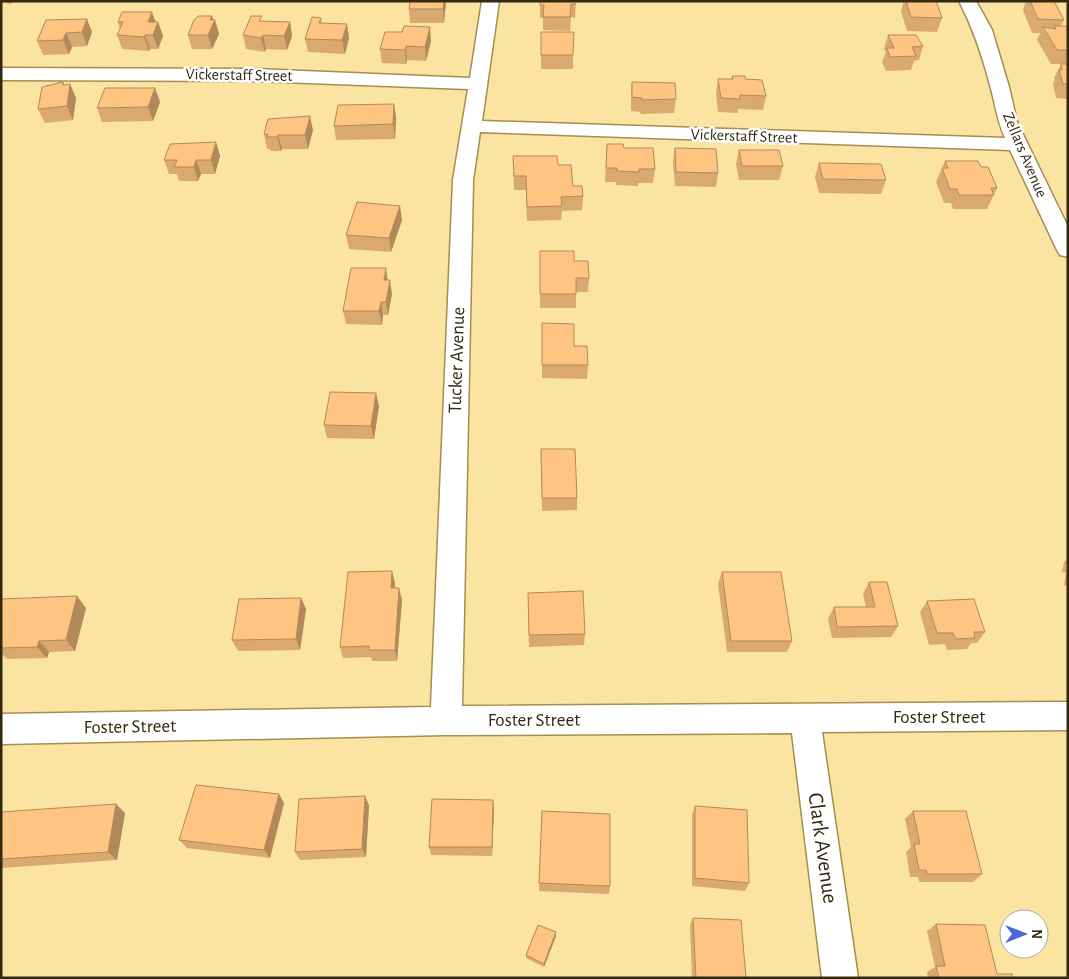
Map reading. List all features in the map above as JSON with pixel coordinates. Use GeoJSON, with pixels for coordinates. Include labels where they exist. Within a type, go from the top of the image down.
{"type":"FeatureCollection","features":[{"type":"Feature","properties":{"kind":"street","name":"Tucker Avenue"},"geometry":{"type":"LineString","coordinates":[[446,721],[463,180],[491,1]]}},
{"type":"Feature","properties":{"kind":"street","name":"Zellars Avenue"},"geometry":{"type":"LineString","coordinates":[[967,1],[983,30],[1000,87],[1007,122],[1068,250]]}},
{"type":"Feature","properties":{"kind":"street","name":"Vickerstaff Street"},"geometry":{"type":"LineString","coordinates":[[1,74],[256,75],[477,84]]}},
{"type":"Feature","properties":{"kind":"street","name":"Vickerstaff Street"},"geometry":{"type":"LineString","coordinates":[[471,126],[1017,144]]}},
{"type":"Feature","properties":{"kind":"street","name":"Foster Street"},"geometry":{"type":"LineString","coordinates":[[1,729],[446,721],[1068,716]]}},
{"type":"Feature","properties":{"kind":"street","name":"Clark Avenue"},"geometry":{"type":"LineString","coordinates":[[805,718],[840,978]]}},
{"type":"Feature","properties":{"kind":"building"},"geometry":{"type":"Polygon","coordinates":[[[410,1],[444,1],[443,9],[409,9],[410,1]]]}},
{"type":"Feature","properties":{"kind":"building"},"geometry":{"type":"Polygon","coordinates":[[[540,1],[576,1],[575,4],[571,4],[570,17],[543,17],[544,5],[540,5],[540,1]]]}},
{"type":"Feature","properties":{"kind":"building"},"geometry":{"type":"Polygon","coordinates":[[[906,1],[936,1],[942,18],[911,17],[906,1]]]}},
{"type":"Feature","properties":{"kind":"building"},"geometry":{"type":"Polygon","coordinates":[[[1030,1],[1054,1],[1064,20],[1038,19],[1030,1]]]}},
{"type":"Feature","properties":{"kind":"building"},"geometry":{"type":"Polygon","coordinates":[[[122,12],[152,12],[148,22],[158,22],[153,35],[145,35],[144,37],[117,35],[123,22],[118,22],[122,12]]]}},
{"type":"Feature","properties":{"kind":"building"},"geometry":{"type":"Polygon","coordinates":[[[198,16],[212,16],[210,20],[215,20],[208,35],[188,35],[194,20],[198,16]]]}},
{"type":"Feature","properties":{"kind":"building"},"geometry":{"type":"Polygon","coordinates":[[[251,16],[262,16],[259,21],[290,22],[284,36],[263,35],[261,38],[243,35],[251,16]]]}},
{"type":"Feature","properties":{"kind":"building"},"geometry":{"type":"Polygon","coordinates":[[[312,17],[321,18],[319,23],[347,24],[342,40],[305,39],[312,17]]]}},
{"type":"Feature","properties":{"kind":"building"},"geometry":{"type":"Polygon","coordinates":[[[87,19],[82,32],[66,33],[63,40],[37,41],[46,20],[87,19]]]}},
{"type":"Feature","properties":{"kind":"building"},"geometry":{"type":"Polygon","coordinates":[[[404,26],[430,27],[425,47],[406,46],[405,50],[380,49],[385,32],[402,32],[404,26]]]}},
{"type":"Feature","properties":{"kind":"building"},"geometry":{"type":"Polygon","coordinates":[[[1054,26],[1068,26],[1068,50],[1057,50],[1043,27],[1056,29],[1054,26]]]}},
{"type":"Feature","properties":{"kind":"building"},"geometry":{"type":"Polygon","coordinates":[[[541,32],[574,32],[573,55],[541,55],[541,32]]]}},
{"type":"Feature","properties":{"kind":"building"},"geometry":{"type":"Polygon","coordinates":[[[888,35],[916,35],[923,46],[912,47],[916,56],[890,57],[887,48],[894,48],[888,35]]]}},
{"type":"Feature","properties":{"kind":"building"},"geometry":{"type":"Polygon","coordinates":[[[1061,64],[1068,64],[1068,84],[1063,84],[1059,70],[1062,70],[1061,64]]]}},
{"type":"Feature","properties":{"kind":"building"},"geometry":{"type":"Polygon","coordinates":[[[732,76],[745,76],[745,79],[762,80],[766,96],[740,95],[740,99],[721,98],[718,79],[733,79],[732,76]]]}},
{"type":"Feature","properties":{"kind":"building"},"geometry":{"type":"Polygon","coordinates":[[[63,82],[63,85],[70,84],[67,106],[38,109],[42,87],[63,82]]]}},
{"type":"Feature","properties":{"kind":"building"},"geometry":{"type":"Polygon","coordinates":[[[632,82],[675,83],[676,99],[642,100],[642,98],[632,97],[632,82]]]}},
{"type":"Feature","properties":{"kind":"building"},"geometry":{"type":"Polygon","coordinates":[[[105,88],[155,88],[148,107],[97,108],[105,88]]]}},
{"type":"Feature","properties":{"kind":"building"},"geometry":{"type":"Polygon","coordinates":[[[394,104],[393,124],[334,126],[338,105],[394,104]]]}},
{"type":"Feature","properties":{"kind":"building"},"geometry":{"type":"Polygon","coordinates":[[[310,116],[305,135],[267,137],[268,134],[264,134],[268,119],[310,116]]]}},
{"type":"Feature","properties":{"kind":"building"},"geometry":{"type":"Polygon","coordinates":[[[216,142],[211,160],[196,160],[194,167],[174,167],[177,160],[164,160],[170,144],[216,142]]]}},
{"type":"Feature","properties":{"kind":"building"},"geometry":{"type":"Polygon","coordinates":[[[607,144],[623,144],[624,148],[653,148],[655,169],[639,169],[639,172],[617,171],[617,168],[606,168],[607,144]]]}},
{"type":"Feature","properties":{"kind":"building"},"geometry":{"type":"Polygon","coordinates":[[[675,148],[716,149],[718,173],[676,172],[675,148]]]}},
{"type":"Feature","properties":{"kind":"building"},"geometry":{"type":"Polygon","coordinates":[[[739,150],[779,150],[783,166],[742,166],[739,150]]]}},
{"type":"Feature","properties":{"kind":"building"},"geometry":{"type":"Polygon","coordinates":[[[513,156],[557,156],[558,165],[571,165],[573,186],[582,186],[583,196],[561,197],[562,206],[527,207],[526,176],[514,176],[513,156]]]}},
{"type":"Feature","properties":{"kind":"building"},"geometry":{"type":"Polygon","coordinates":[[[945,161],[978,161],[981,167],[988,167],[997,188],[991,188],[994,195],[959,195],[957,189],[950,189],[942,168],[948,168],[945,161]]]}},
{"type":"Feature","properties":{"kind":"building"},"geometry":{"type":"Polygon","coordinates":[[[819,163],[881,164],[886,180],[823,179],[819,163]]]}},
{"type":"Feature","properties":{"kind":"building"},"geometry":{"type":"Polygon","coordinates":[[[357,202],[400,206],[389,238],[346,235],[357,202]]]}},
{"type":"Feature","properties":{"kind":"building"},"geometry":{"type":"Polygon","coordinates":[[[540,251],[574,251],[574,261],[588,261],[589,278],[576,278],[576,294],[540,294],[540,251]]]}},
{"type":"Feature","properties":{"kind":"building"},"geometry":{"type":"Polygon","coordinates":[[[351,268],[386,268],[384,280],[390,280],[386,302],[381,302],[379,311],[343,311],[351,268]]]}},
{"type":"Feature","properties":{"kind":"building"},"geometry":{"type":"Polygon","coordinates":[[[542,323],[574,324],[574,346],[587,346],[588,365],[542,365],[542,323]]]}},
{"type":"Feature","properties":{"kind":"building"},"geometry":{"type":"Polygon","coordinates":[[[330,392],[376,393],[371,426],[324,425],[330,392]]]}},
{"type":"Feature","properties":{"kind":"building"},"geometry":{"type":"Polygon","coordinates":[[[541,449],[575,449],[577,498],[542,498],[541,449]]]}},
{"type":"Feature","properties":{"kind":"building"},"geometry":{"type":"Polygon","coordinates":[[[392,571],[391,588],[399,588],[395,650],[369,650],[369,646],[340,647],[348,572],[392,571]]]}},
{"type":"Feature","properties":{"kind":"building"},"geometry":{"type":"Polygon","coordinates":[[[722,572],[781,572],[792,641],[731,641],[722,572]]]}},
{"type":"Feature","properties":{"kind":"building"},"geometry":{"type":"Polygon","coordinates":[[[869,582],[887,582],[898,626],[837,627],[834,607],[875,607],[869,582]]]}},
{"type":"Feature","properties":{"kind":"building"},"geometry":{"type":"Polygon","coordinates":[[[583,591],[585,634],[529,635],[528,593],[583,591]]]}},
{"type":"Feature","properties":{"kind":"building"},"geometry":{"type":"Polygon","coordinates":[[[77,596],[66,640],[39,641],[37,647],[1,648],[1,599],[77,596]]]}},
{"type":"Feature","properties":{"kind":"building"},"geometry":{"type":"Polygon","coordinates":[[[301,598],[296,639],[232,640],[239,599],[301,598]]]}},
{"type":"Feature","properties":{"kind":"building"},"geometry":{"type":"Polygon","coordinates":[[[974,599],[985,632],[974,632],[975,638],[956,639],[953,633],[937,633],[927,601],[974,599]]]}},
{"type":"Feature","properties":{"kind":"building"},"geometry":{"type":"Polygon","coordinates":[[[196,785],[279,794],[264,850],[179,840],[196,785]]]}},
{"type":"Feature","properties":{"kind":"building"},"geometry":{"type":"Polygon","coordinates":[[[365,796],[362,849],[295,852],[299,799],[365,796]]]}},
{"type":"Feature","properties":{"kind":"building"},"geometry":{"type":"Polygon","coordinates":[[[432,799],[493,800],[492,847],[429,847],[432,799]]]}},
{"type":"Feature","properties":{"kind":"building"},"geometry":{"type":"Polygon","coordinates":[[[116,804],[108,852],[1,859],[1,812],[116,804]]]}},
{"type":"Feature","properties":{"kind":"building"},"geometry":{"type":"Polygon","coordinates":[[[695,806],[747,810],[749,883],[695,878],[695,806]]]}},
{"type":"Feature","properties":{"kind":"building"},"geometry":{"type":"Polygon","coordinates":[[[542,811],[610,814],[610,886],[539,883],[542,811]]]}},
{"type":"Feature","properties":{"kind":"building"},"geometry":{"type":"Polygon","coordinates":[[[913,811],[966,811],[982,874],[927,874],[926,870],[919,870],[914,844],[920,844],[913,811]]]}},
{"type":"Feature","properties":{"kind":"building"},"geometry":{"type":"Polygon","coordinates":[[[693,918],[741,920],[746,978],[696,978],[693,918]]]}},
{"type":"Feature","properties":{"kind":"building"},"geometry":{"type":"Polygon","coordinates":[[[936,924],[985,925],[997,974],[1012,974],[1012,978],[939,978],[936,966],[945,966],[936,924]]]}},
{"type":"Feature","properties":{"kind":"building"},"geometry":{"type":"Polygon","coordinates":[[[538,925],[556,932],[544,964],[526,955],[538,925]]]}}]}
